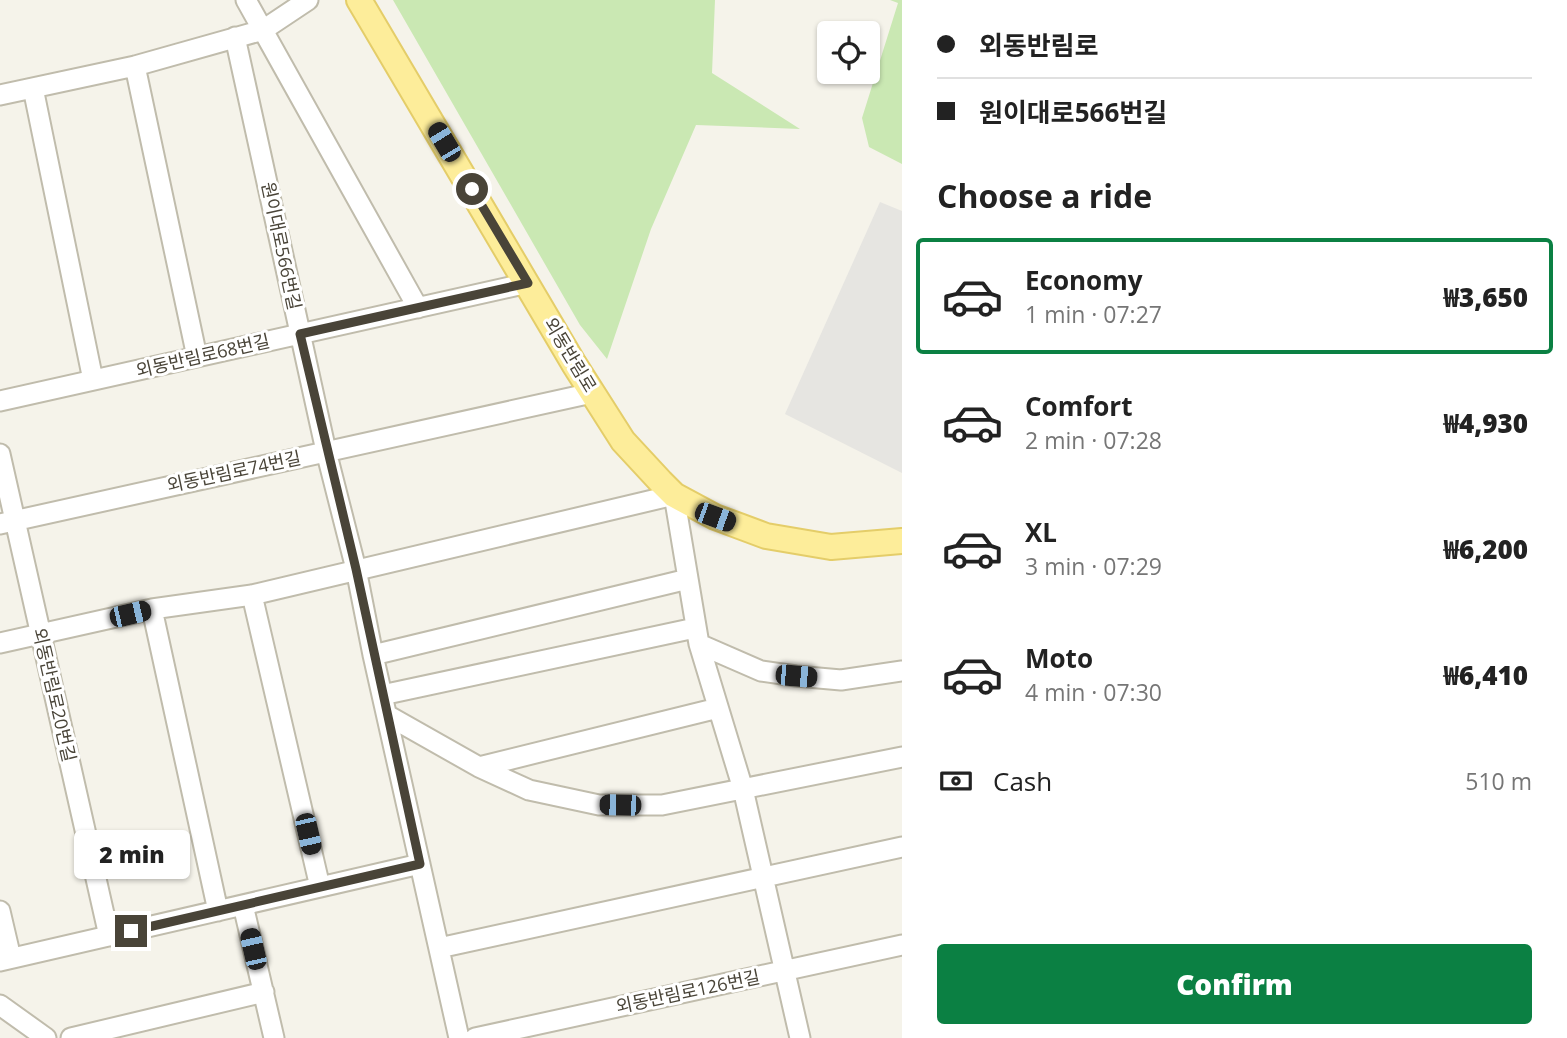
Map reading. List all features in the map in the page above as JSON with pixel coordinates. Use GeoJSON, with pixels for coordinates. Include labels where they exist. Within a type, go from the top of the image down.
{"type":"FeatureCollection","features":[{"type":"Feature","properties":{"kind":"main road","name":"외동반림로"},"geometry":{"type":"LineString","coordinates":[[359,0],[592,393],[623,441],[674,495],[715,517],[766,536],[831,547],[902,541]]}},
{"type":"Feature","properties":{"kind":"street"},"geometry":{"type":"LineString","coordinates":[[246,0],[418,308]]}},
{"type":"Feature","properties":{"kind":"street"},"geometry":{"type":"LineString","coordinates":[[0,95],[135,66],[263,30],[308,0]]}},
{"type":"Feature","properties":{"kind":"street","name":"원이대로566번길"},"geometry":{"type":"LineString","coordinates":[[235,37],[459,1038]]}},
{"type":"Feature","properties":{"kind":"street"},"geometry":{"type":"LineString","coordinates":[[135,66],[197,357]]}},
{"type":"Feature","properties":{"kind":"street"},"geometry":{"type":"LineString","coordinates":[[33,88],[93,380]]}},
{"type":"Feature","properties":{"kind":"street","name":"외동반림로68번길"},"geometry":{"type":"LineString","coordinates":[[0,401],[528,283]]}},
{"type":"Feature","properties":{"kind":"street","name":"외동반림로74번길"},"geometry":{"type":"LineString","coordinates":[[7,522],[592,393]]}},
{"type":"Feature","properties":{"kind":"street","name":"외동반림로20번길"},"geometry":{"type":"LineString","coordinates":[[0,454],[7,522],[41,634],[109,936]]}},
{"type":"Feature","properties":{"kind":"street"},"geometry":{"type":"LineString","coordinates":[[0,643],[152,609],[252,595],[674,495],[697,636],[743,789],[800,1038]]}},
{"type":"Feature","properties":{"kind":"street"},"geometry":{"type":"LineString","coordinates":[[373,654],[688,579]]}},
{"type":"Feature","properties":{"kind":"street"},"geometry":{"type":"LineString","coordinates":[[252,595],[320,887]]}},
{"type":"Feature","properties":{"kind":"street"},"geometry":{"type":"LineString","coordinates":[[152,609],[218,911]]}},
{"type":"Feature","properties":{"kind":"street"},"geometry":{"type":"LineString","coordinates":[[382,695],[697,636],[761,671],[841,680],[902,671]]}},
{"type":"Feature","properties":{"kind":"street"},"geometry":{"type":"LineString","coordinates":[[479,767],[718,708]]}},
{"type":"Feature","properties":{"kind":"street"},"geometry":{"type":"LineString","coordinates":[[387,715],[479,767],[529,790],[599,804],[662,806],[902,757]]}},
{"type":"Feature","properties":{"kind":"street"},"geometry":{"type":"LineString","coordinates":[[439,948],[902,847]]}},
{"type":"Feature","properties":{"kind":"street"},"geometry":{"type":"LineString","coordinates":[[0,911],[6,960],[420,864]]}},
{"type":"Feature","properties":{"kind":"street"},"geometry":{"type":"LineString","coordinates":[[243,905],[274,1038]]}},
{"type":"Feature","properties":{"kind":"street","name":"외동반림로126번길"},"geometry":{"type":"LineString","coordinates":[[475,1038],[902,945]]}},
{"type":"Feature","properties":{"kind":"street"},"geometry":{"type":"LineString","coordinates":[[71,1038],[264,992]]}},
{"type":"Feature","properties":{"kind":"street"},"geometry":{"type":"LineString","coordinates":[[5,1011],[46,1038]]}},
{"type":"Feature","properties":{"kind":"green space"},"geometry":{"type":"Polygon","coordinates":[[[393,0],[715,0],[712,73],[800,129],[696,125],[651,229],[607,359],[580,325],[393,0]]]}},
{"type":"Feature","properties":{"kind":"green space"},"geometry":{"type":"Polygon","coordinates":[[[890,0],[902,0],[902,164],[869,147],[862,118],[873,84],[880,84],[880,60],[898,3],[890,0]]]}},
{"type":"Feature","properties":{"kind":"shaded area"},"geometry":{"type":"Polygon","coordinates":[[[880,202],[902,211],[902,473],[785,414],[880,202]]]}},
{"type":"Feature","properties":{"kind":"route"},"geometry":{"type":"LineString","coordinates":[[131,931],[420,864],[356,569],[300,334],[528,283],[472,189]]}}]}
